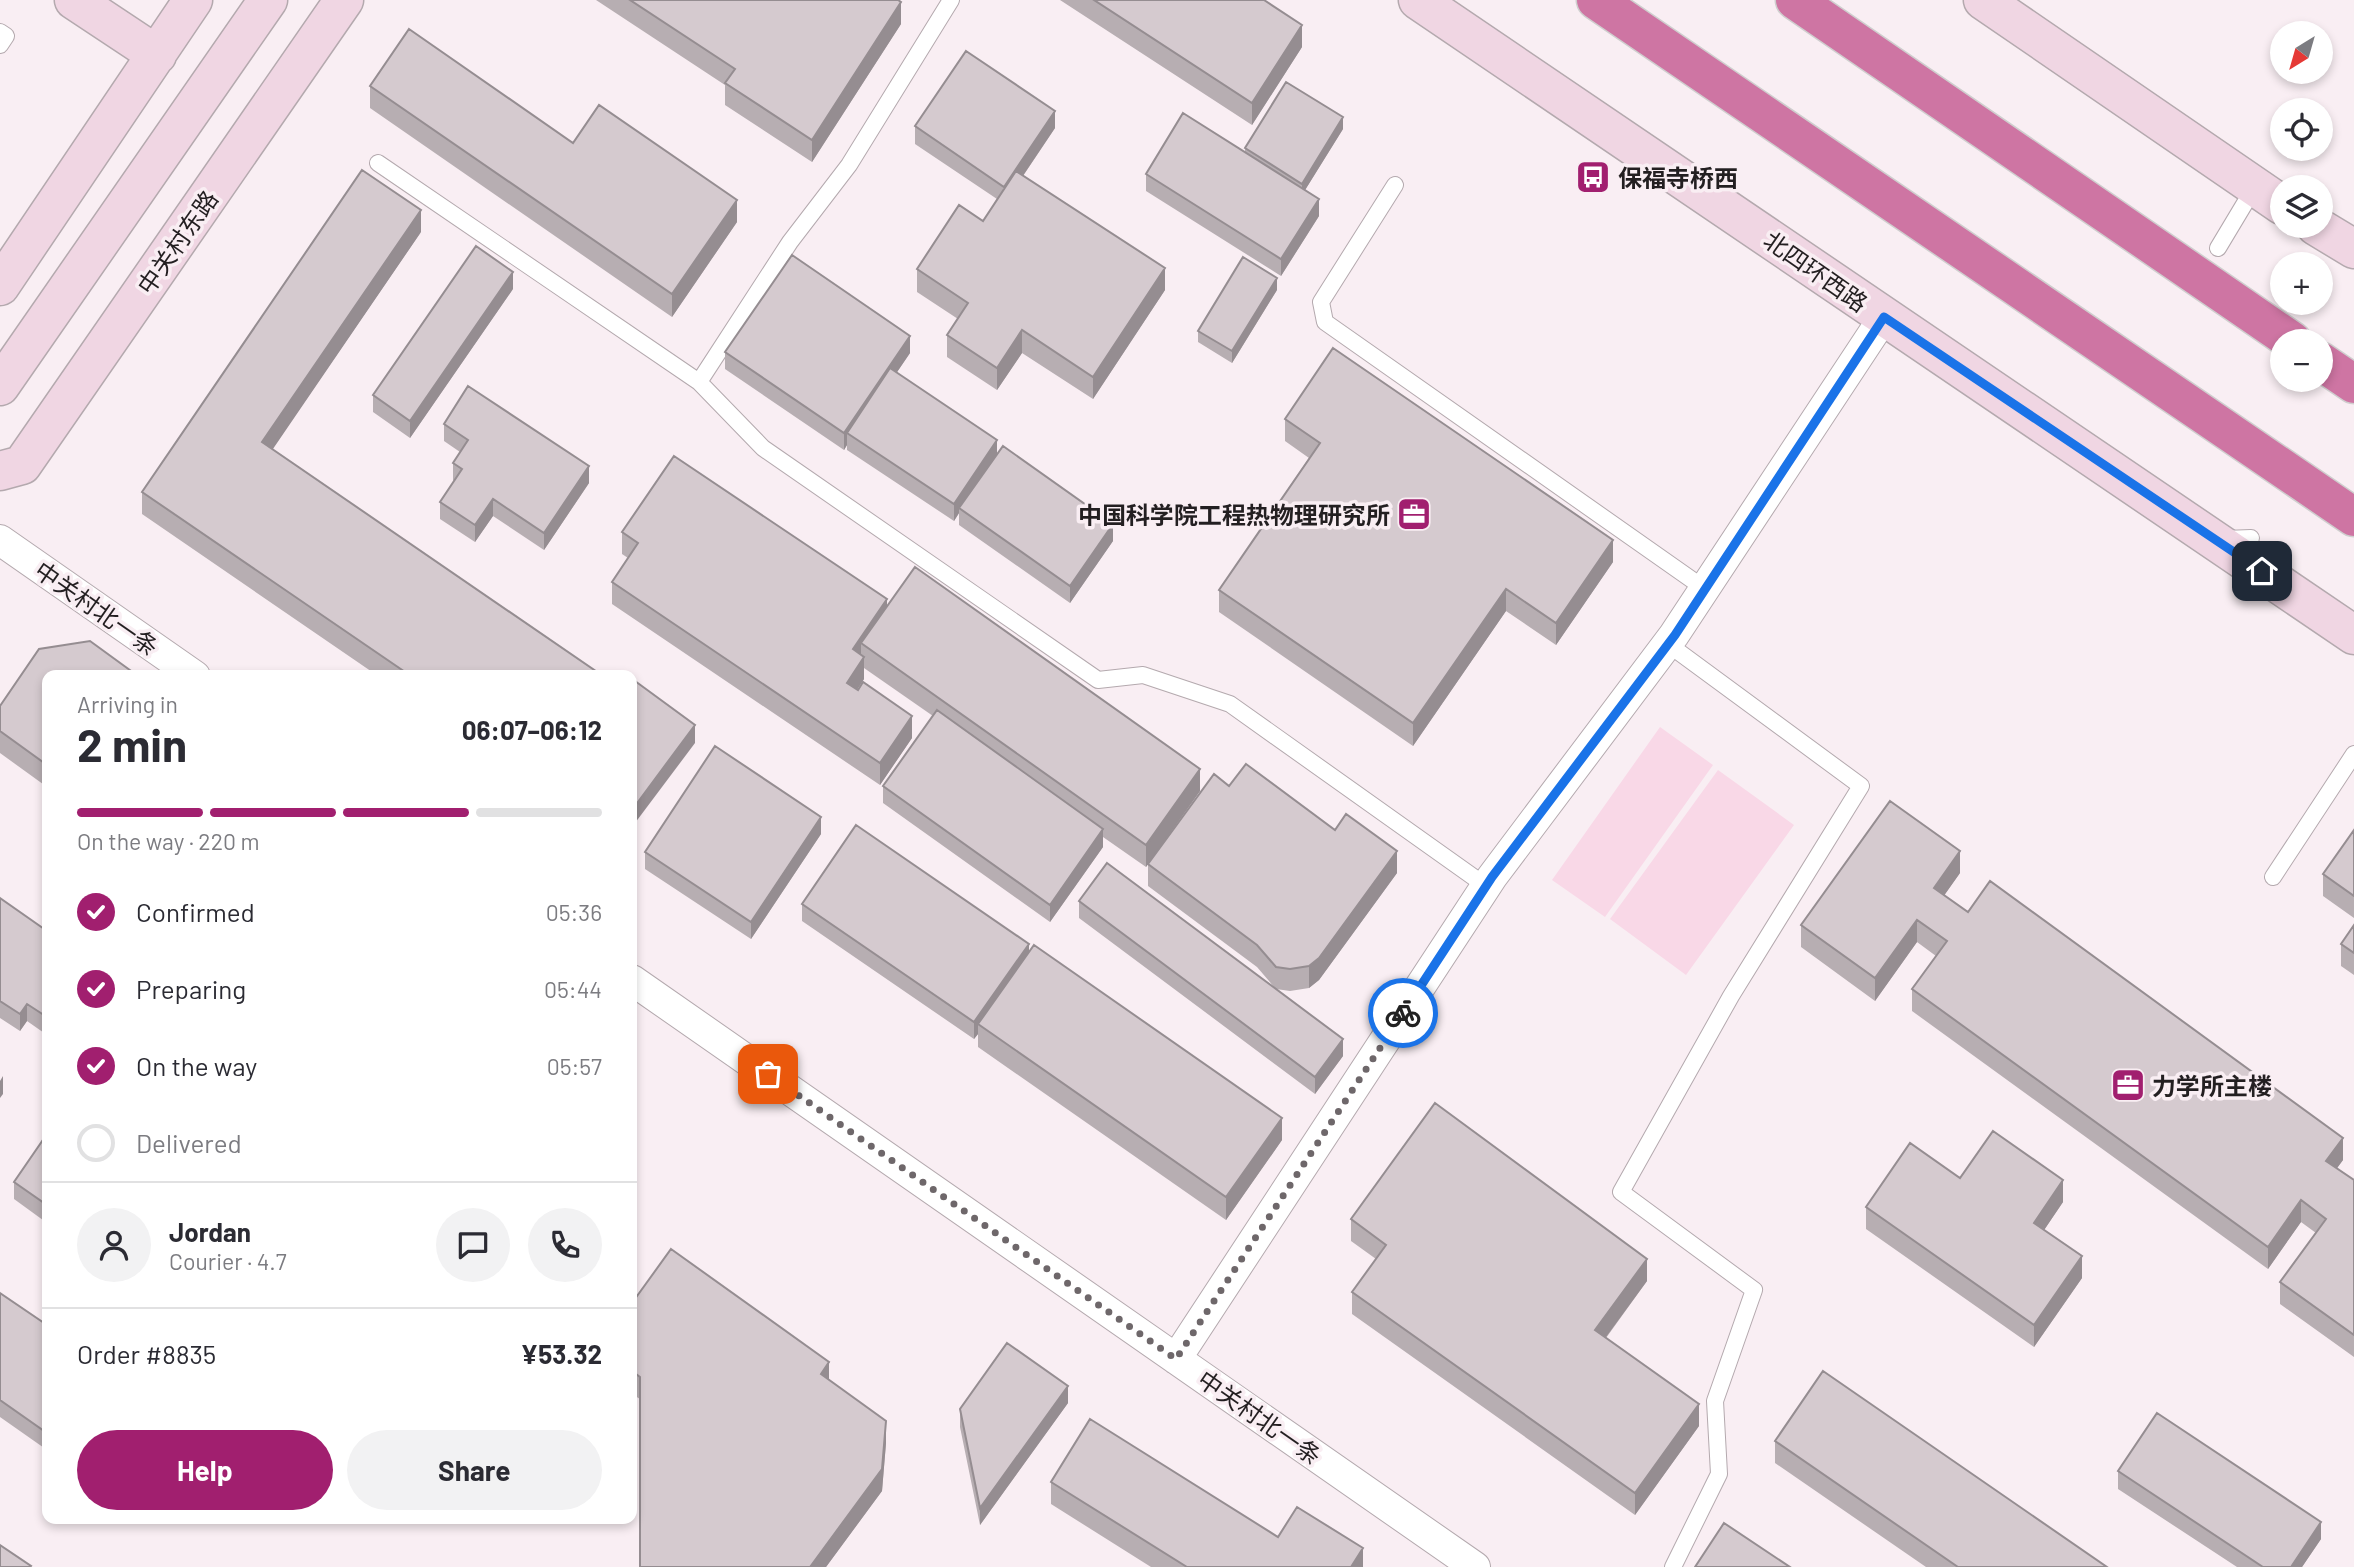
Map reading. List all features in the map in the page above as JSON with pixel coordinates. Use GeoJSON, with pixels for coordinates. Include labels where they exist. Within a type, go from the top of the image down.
{"type":"FeatureCollection","features":[{"type":"Feature","properties":{"kind":"highway"},"geometry":{"type":"LineString","coordinates":[[1596,0],[2354,517]]}},
{"type":"Feature","properties":{"kind":"highway"},"geometry":{"type":"LineString","coordinates":[[1795,0],[2275,329]]}},
{"type":"Feature","properties":{"kind":"highway"},"geometry":{"type":"LineString","coordinates":[[2333,370],[2354,384]]}},
{"type":"Feature","properties":{"kind":"street"},"geometry":{"type":"LineString","coordinates":[[74,0],[157,55]]}},
{"type":"Feature","properties":{"kind":"street"},"geometry":{"type":"LineString","coordinates":[[0,286],[193,0]]}},
{"type":"Feature","properties":{"kind":"street"},"geometry":{"type":"LineString","coordinates":[[0,386],[268,0]]}},
{"type":"Feature","properties":{"kind":"street","name":"中关村东路"},"geometry":{"type":"LineString","coordinates":[[0,471],[22,465],[344,0]]}},
{"type":"Feature","properties":{"kind":"street","name":"北四环西路"},"geometry":{"type":"LineString","coordinates":[[1418,0],[1884,317],[2234,539],[2354,635]]}},
{"type":"Feature","properties":{"kind":"street"},"geometry":{"type":"LineString","coordinates":[[1983,0],[2268,196]]}},
{"type":"Feature","properties":{"kind":"street"},"geometry":{"type":"LineString","coordinates":[[2333,236],[2354,249]]}},
{"type":"Feature","properties":{"kind":"street"},"geometry":{"type":"LineString","coordinates":[[1176,1359],[1486,886],[1668,643],[1884,317]]}},
{"type":"Feature","properties":{"kind":"street","name":"中关村北一条"},"geometry":{"type":"LineString","coordinates":[[0,540],[186,670]]}},
{"type":"Feature","properties":{"kind":"street","name":"中关村北一条"},"geometry":{"type":"LineString","coordinates":[[637,983],[1475,1567]]}},
{"type":"Feature","properties":{"kind":"lane"},"geometry":{"type":"LineString","coordinates":[[699,382],[790,242],[849,165],[951,0]]}},
{"type":"Feature","properties":{"kind":"lane"},"geometry":{"type":"LineString","coordinates":[[0,32],[6,36],[0,45]]}},
{"type":"Feature","properties":{"kind":"lane"},"geometry":{"type":"LineString","coordinates":[[377,163],[699,382],[764,448],[1098,680],[1143,675],[1230,704],[1486,886]]}},
{"type":"Feature","properties":{"kind":"lane"},"geometry":{"type":"LineString","coordinates":[[1395,185],[1321,302],[1325,322],[1705,589]]}},
{"type":"Feature","properties":{"kind":"lane"},"geometry":{"type":"LineString","coordinates":[[2218,248],[2268,196]]}},
{"type":"Feature","properties":{"kind":"lane"},"geometry":{"type":"LineString","coordinates":[[1668,643],[1861,786],[1731,996],[1621,1192],[1754,1290],[1715,1401],[1719,1474],[1673,1567]]}},
{"type":"Feature","properties":{"kind":"lane"},"geometry":{"type":"LineString","coordinates":[[2273,877],[2354,754]]}},
{"type":"Feature","properties":{"kind":"shaded area"},"geometry":{"type":"Polygon","coordinates":[[[1660,727],[1713,765],[1605,917],[1552,880],[1660,727]]]}},
{"type":"Feature","properties":{"kind":"shaded area"},"geometry":{"type":"Polygon","coordinates":[[[1718,770],[1794,825],[1686,975],[1610,919],[1718,770]]]}},
{"type":"Feature","properties":{"kind":"building"},"geometry":{"type":"Polygon","coordinates":[[[630,0],[901,2],[812,140],[725,83],[735,69],[630,0]]]}},
{"type":"Feature","properties":{"kind":"building"},"geometry":{"type":"Polygon","coordinates":[[[1094,0],[1264,0],[1302,25],[1252,103],[1094,0]]]}},
{"type":"Feature","properties":{"kind":"building"},"geometry":{"type":"Polygon","coordinates":[[[409,29],[573,143],[599,105],[737,200],[672,294],[370,86],[409,29]]]}},
{"type":"Feature","properties":{"kind":"building"},"geometry":{"type":"Polygon","coordinates":[[[966,51],[1055,111],[1004,187],[915,126],[966,51]]]}},
{"type":"Feature","properties":{"kind":"building"},"geometry":{"type":"Polygon","coordinates":[[[1286,82],[1343,117],[1302,184],[1245,148],[1286,82]]]}},
{"type":"Feature","properties":{"kind":"building"},"geometry":{"type":"Polygon","coordinates":[[[1183,113],[1319,199],[1281,259],[1146,174],[1183,113]]]}},
{"type":"Feature","properties":{"kind":"building"},"geometry":{"type":"Polygon","coordinates":[[[362,170],[421,210],[262,442],[594,670],[402,670],[142,492],[362,170]]]}},
{"type":"Feature","properties":{"kind":"building"},"geometry":{"type":"Polygon","coordinates":[[[1016,171],[1165,268],[1093,377],[1022,330],[997,368],[947,335],[968,303],[917,269],[959,205],[983,221],[1016,171]]]}},
{"type":"Feature","properties":{"kind":"building"},"geometry":{"type":"Polygon","coordinates":[[[476,246],[513,272],[410,421],[373,395],[476,246]]]}},
{"type":"Feature","properties":{"kind":"building"},"geometry":{"type":"Polygon","coordinates":[[[792,255],[910,336],[844,433],[725,352],[792,255]]]}},
{"type":"Feature","properties":{"kind":"building"},"geometry":{"type":"Polygon","coordinates":[[[1243,257],[1277,278],[1232,351],[1198,331],[1243,257]]]}},
{"type":"Feature","properties":{"kind":"building","name":"中国科学院工程热物理研究所"},"geometry":{"type":"Polygon","coordinates":[[[1333,348],[1613,540],[1556,623],[1506,589],[1413,723],[1219,590],[1320,443],[1285,419],[1333,348]]]}},
{"type":"Feature","properties":{"kind":"building"},"geometry":{"type":"Polygon","coordinates":[[[890,368],[997,440],[954,504],[847,433],[890,368]]]}},
{"type":"Feature","properties":{"kind":"building"},"geometry":{"type":"Polygon","coordinates":[[[468,386],[589,466],[544,533],[493,499],[475,525],[440,502],[462,469],[453,463],[468,440],[444,424],[468,386]]]}},
{"type":"Feature","properties":{"kind":"building"},"geometry":{"type":"Polygon","coordinates":[[[1003,446],[1113,524],[1070,586],[959,508],[1003,446]]]}},
{"type":"Feature","properties":{"kind":"building"},"geometry":{"type":"Polygon","coordinates":[[[674,456],[887,599],[853,649],[864,657],[847,683],[858,690],[863,682],[912,716],[880,763],[612,582],[638,543],[622,532],[674,456]]]}},
{"type":"Feature","properties":{"kind":"building"},"geometry":{"type":"Polygon","coordinates":[[[915,567],[1200,769],[1146,845],[861,643],[915,567]]]}},
{"type":"Feature","properties":{"kind":"building"},"geometry":{"type":"Polygon","coordinates":[[[90,641],[130,670],[42,670],[42,761],[0,731],[0,706],[39,649],[90,641]]]}},
{"type":"Feature","properties":{"kind":"building"},"geometry":{"type":"Polygon","coordinates":[[[637,682],[695,725],[637,803],[637,682]]]}},
{"type":"Feature","properties":{"kind":"building"},"geometry":{"type":"Polygon","coordinates":[[[937,710],[1103,829],[1050,905],[883,786],[937,710]]]}},
{"type":"Feature","properties":{"kind":"building"},"geometry":{"type":"Polygon","coordinates":[[[715,746],[821,817],[751,922],[645,852],[715,746]]]}},
{"type":"Feature","properties":{"kind":"building"},"geometry":{"type":"Polygon","coordinates":[[[1246,764],[1335,830],[1346,814],[1397,851],[1319,958],[1309,966],[1290,969],[1276,967],[1257,945],[1148,864],[1214,774],[1229,786],[1246,764]]]}},
{"type":"Feature","properties":{"kind":"building","name":"力学所主楼"},"geometry":{"type":"Polygon","coordinates":[[[1890,801],[1960,851],[1934,888],[1968,912],[1990,881],[2343,1138],[2326,1161],[2354,1180],[2354,1335],[2280,1282],[2326,1219],[2301,1200],[2268,1247],[1912,989],[1947,941],[1917,920],[1875,978],[1801,925],[1890,801]]]}},
{"type":"Feature","properties":{"kind":"building"},"geometry":{"type":"Polygon","coordinates":[[[856,825],[1029,944],[974,1022],[802,904],[856,825]]]}},
{"type":"Feature","properties":{"kind":"building"},"geometry":{"type":"Polygon","coordinates":[[[2354,830],[2354,896],[2323,874],[2354,830]]]}},
{"type":"Feature","properties":{"kind":"building"},"geometry":{"type":"Polygon","coordinates":[[[1107,863],[1343,1039],[1315,1077],[1079,901],[1107,863]]]}},
{"type":"Feature","properties":{"kind":"building"},"geometry":{"type":"Polygon","coordinates":[[[0,898],[42,927],[42,1014],[27,1004],[20,1014],[0,1001],[0,898]]]}},
{"type":"Feature","properties":{"kind":"building"},"geometry":{"type":"Polygon","coordinates":[[[2354,925],[2354,953],[2341,944],[2354,925]]]}},
{"type":"Feature","properties":{"kind":"building"},"geometry":{"type":"Polygon","coordinates":[[[1034,945],[1282,1118],[1226,1197],[978,1024],[1034,945]]]}},
{"type":"Feature","properties":{"kind":"building"},"geometry":{"type":"Polygon","coordinates":[[[1435,1103],[1647,1259],[1595,1330],[1699,1404],[1635,1493],[1352,1292],[1386,1245],[1351,1219],[1435,1103]]]}},
{"type":"Feature","properties":{"kind":"building"},"geometry":{"type":"Polygon","coordinates":[[[1993,1131],[2063,1180],[2034,1223],[2082,1256],[2034,1325],[1866,1207],[1910,1143],[1960,1178],[1993,1131]]]}},
{"type":"Feature","properties":{"kind":"building"},"geometry":{"type":"Polygon","coordinates":[[[42,1141],[42,1202],[14,1182],[42,1141]]]}},
{"type":"Feature","properties":{"kind":"building"},"geometry":{"type":"Polygon","coordinates":[[[671,1249],[829,1362],[821,1374],[886,1421],[882,1469],[810,1567],[640,1567],[640,1377],[637,1375],[637,1296],[671,1249]]]}},
{"type":"Feature","properties":{"kind":"building"},"geometry":{"type":"Polygon","coordinates":[[[0,1293],[42,1322],[42,1429],[0,1400],[0,1293]]]}},
{"type":"Feature","properties":{"kind":"building"},"geometry":{"type":"Polygon","coordinates":[[[1007,1343],[1068,1386],[980,1508],[960,1409],[1007,1343]]]}},
{"type":"Feature","properties":{"kind":"building"},"geometry":{"type":"Polygon","coordinates":[[[1823,1371],[2107,1567],[1958,1567],[1775,1441],[1823,1371]]]}},
{"type":"Feature","properties":{"kind":"building"},"geometry":{"type":"Polygon","coordinates":[[[2157,1413],[2321,1522],[2291,1567],[2263,1567],[2118,1471],[2157,1413]]]}},
{"type":"Feature","properties":{"kind":"building"},"geometry":{"type":"Polygon","coordinates":[[[1090,1419],[1278,1537],[1297,1507],[1363,1548],[1351,1567],[1187,1567],[1051,1482],[1090,1419]]]}},
{"type":"Feature","properties":{"kind":"building"},"geometry":{"type":"Polygon","coordinates":[[[1724,1523],[1790,1567],[1695,1567],[1724,1523]]]}},
{"type":"Feature","properties":{"kind":"building"},"geometry":{"type":"Polygon","coordinates":[[[0,1545],[31,1566],[0,1567],[0,1545]]]}},
{"type":"Feature","properties":{"kind":"way so far"},"geometry":{"type":"LineString","coordinates":[[768,1074],[1176,1359],[1403,1013]]}},
{"type":"Feature","properties":{"kind":"place","name":"保福寺桥西"},"geometry":{"type":"Point","coordinates":[1593,177]}},
{"type":"Feature","properties":{"kind":"place","name":"中国科学院工程热物理研究所"},"geometry":{"type":"Point","coordinates":[1414,514]}},
{"type":"Feature","properties":{"kind":"place","name":"力学所主楼"},"geometry":{"type":"Point","coordinates":[2128,1085]}},
{"type":"Feature","properties":{"kind":"route"},"geometry":{"type":"LineString","coordinates":[[1403,1013],[1492,877],[1675,635],[1884,317],[2262,571]]}}]}
